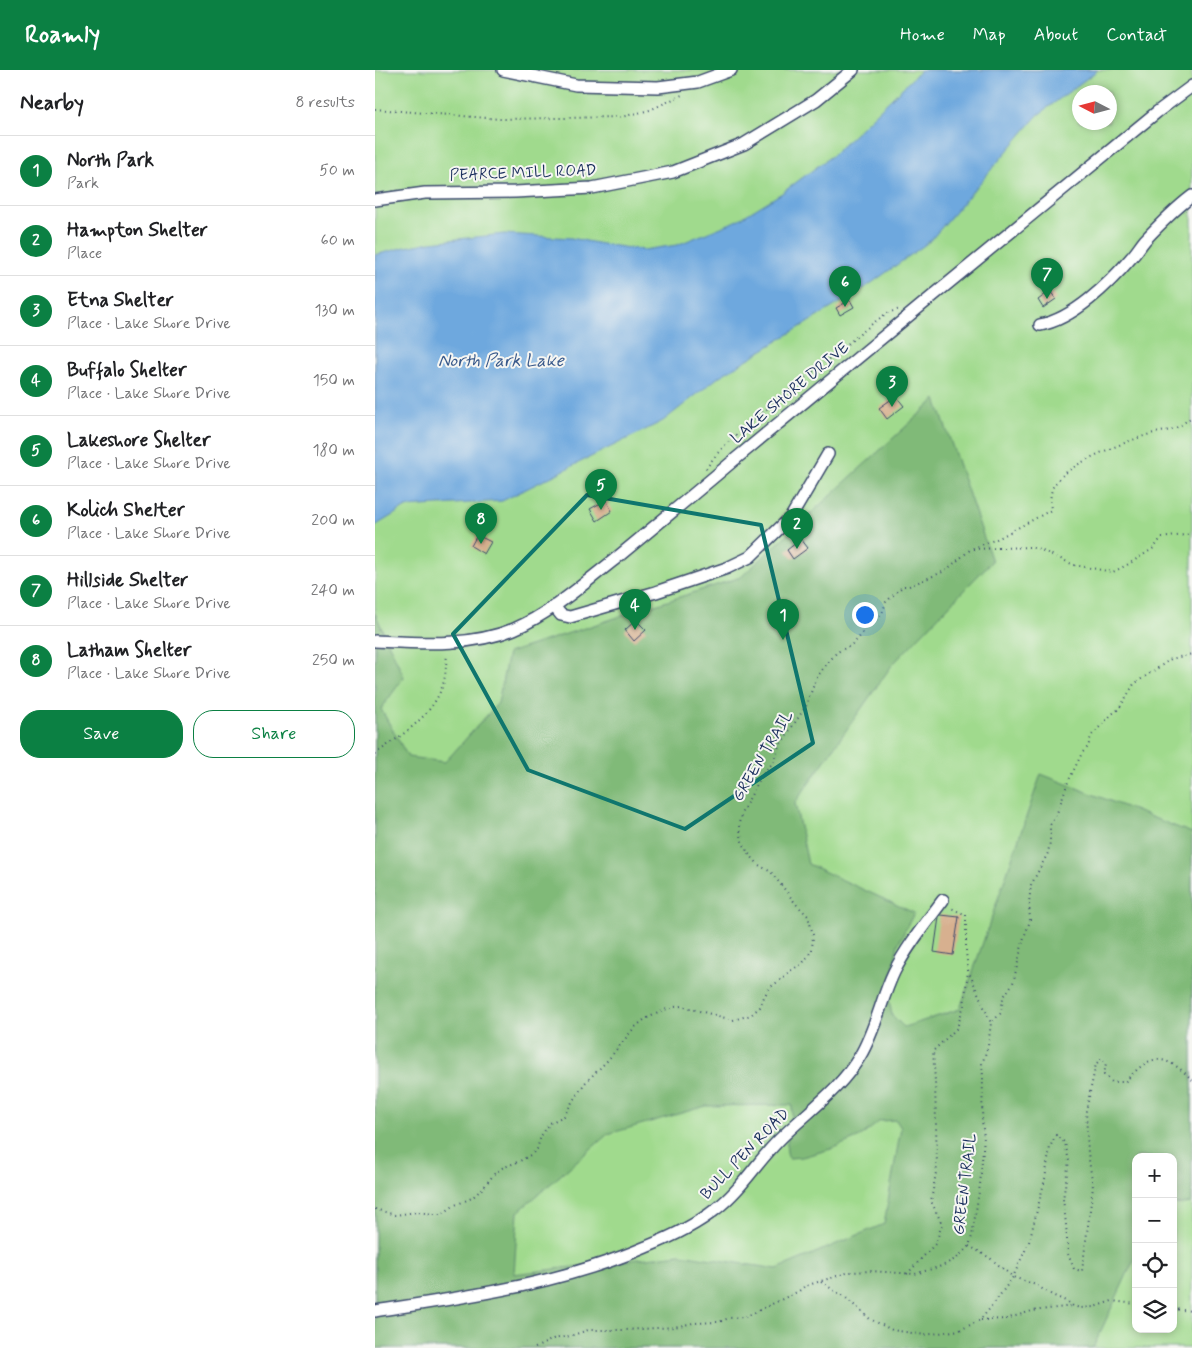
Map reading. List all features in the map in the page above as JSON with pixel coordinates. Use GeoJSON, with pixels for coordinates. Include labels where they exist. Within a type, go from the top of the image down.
{"type":"FeatureCollection","features":[{"type":"Feature","properties":{"kind":"street"},"geometry":{"type":"LineString","coordinates":[[503,70],[576,85],[659,87],[698,82],[731,70]]}},
{"type":"Feature","properties":{"kind":"street","name":"PEARCE MILL ROAD"},"geometry":{"type":"LineString","coordinates":[[375,200],[425,193],[515,192],[592,188],[673,172],[744,144],[816,100],[853,70]]}},
{"type":"Feature","properties":{"kind":"street","name":"LAKE SHORE DRIVE"},"geometry":{"type":"LineString","coordinates":[[375,640],[428,643],[469,641],[493,636],[527,623],[554,606],[579,588],[1157,112],[1192,86]]}},
{"type":"Feature","properties":{"kind":"street"},"geometry":{"type":"LineString","coordinates":[[1040,325],[1062,318],[1092,297],[1131,258],[1161,223],[1192,196]]}},
{"type":"Feature","properties":{"kind":"street"},"geometry":{"type":"LineString","coordinates":[[554,606],[561,615],[570,617],[692,580],[727,568],[750,557],[791,518],[828,454]]}},
{"type":"Feature","properties":{"kind":"street","name":"BULL PEN ROAD"},"geometry":{"type":"LineString","coordinates":[[375,1311],[495,1292],[585,1270],[621,1258],[667,1238],[715,1210],[731,1197],[765,1153],[846,1076],[860,1056],[869,1037],[893,973],[904,952],[941,902]]}},
{"type":"Feature","properties":{"kind":"path"},"geometry":{"type":"LineString","coordinates":[[375,110],[500,119],[621,118],[650,110],[678,97],[698,82]]}},
{"type":"Feature","properties":{"kind":"path"},"geometry":{"type":"LineString","coordinates":[[705,470],[724,447],[779,399],[887,313],[902,308]]}},
{"type":"Feature","properties":{"kind":"path","name":"GREEN TRAIL"},"geometry":{"type":"LineString","coordinates":[[375,1209],[395,1215],[417,1212],[443,1214],[455,1205],[472,1198],[502,1168],[520,1161],[537,1150],[541,1136],[551,1123],[563,1116],[585,1083],[634,1028],[645,1019],[669,1008],[681,1006],[733,1020],[751,1015],[760,1007],[763,997],[769,988],[803,963],[811,950],[813,935],[808,916],[771,872],[759,865],[748,853],[742,841],[739,823],[742,812],[763,773],[773,763],[779,748],[806,706],[816,679],[831,658],[837,652],[850,646],[882,614],[886,602],[903,586],[909,586],[945,570],[971,549],[999,538],[1051,510],[1050,501],[1053,488],[1058,479],[1068,470],[1099,453],[1152,434],[1175,429],[1192,417]]}},
{"type":"Feature","properties":{"kind":"path"},"geometry":{"type":"LineString","coordinates":[[971,549],[1030,547],[1074,565],[1113,572],[1127,566],[1154,548],[1161,538],[1192,534]]}},
{"type":"Feature","properties":{"kind":"path"},"geometry":{"type":"LineString","coordinates":[[375,754],[404,734],[433,705],[444,682],[449,642]]}},
{"type":"Feature","properties":{"kind":"path","name":"GREEN TRAIL"},"geometry":{"type":"LineString","coordinates":[[535,1348],[553,1339],[588,1330],[674,1327],[745,1317],[799,1291],[805,1286],[850,1272],[870,1271],[915,1274],[942,1266],[957,1258],[969,1246],[972,1236],[984,1137],[982,1064],[988,1046],[991,1023],[1001,1013],[1003,998],[1013,983],[1024,937],[1030,921],[1031,885],[1048,854],[1050,825],[1057,813],[1081,753],[1088,747],[1091,736],[1119,709],[1134,684],[1171,659],[1192,654]]}},
{"type":"Feature","properties":{"kind":"path"},"geometry":{"type":"LineString","coordinates":[[907,1274],[936,1244],[942,1224],[931,1201],[937,1167],[933,1051],[957,1028],[964,1006],[968,970],[966,915],[941,902]]}},
{"type":"Feature","properties":{"kind":"path"},"geometry":{"type":"LineString","coordinates":[[968,970],[991,1023]]}},
{"type":"Feature","properties":{"kind":"path"},"geometry":{"type":"LineString","coordinates":[[821,1282],[846,1298],[870,1319],[892,1330],[925,1335],[960,1330],[980,1320],[1013,1277],[1029,1242],[1045,1179],[1050,1147],[1056,1135],[1065,1143],[1069,1161],[1063,1200],[1068,1254],[1074,1269],[1082,1271],[1093,1187],[1085,1112],[1095,1064],[1102,1058],[1106,1063],[1104,1075],[1112,1082],[1125,1082],[1147,1062],[1161,1060],[1184,1072],[1192,1080]]}},
{"type":"Feature","properties":{"kind":"path"},"geometry":{"type":"LineString","coordinates":[[969,1246],[990,1258],[1013,1277],[1036,1285],[1073,1306],[1080,1308],[1094,1307],[1112,1301],[1132,1304]]}},
{"type":"Feature","properties":{"kind":"path"},"geometry":{"type":"LineString","coordinates":[[980,1320],[1006,1319],[1031,1312],[1073,1306]]}},
{"type":"Feature","properties":{"kind":"path"},"geometry":{"type":"LineString","coordinates":[[1177,1309],[1192,1311]]}},
{"type":"Feature","properties":{"kind":"highlighted area"},"geometry":{"type":"Polygon","coordinates":[[[587,495],[761,525],[813,743],[685,829],[528,770],[453,634],[587,495]]]}},
{"type":"Feature","properties":{"kind":"green space"},"geometry":{"type":"Polygon","coordinates":[[[375,70],[1192,70],[1192,1348],[375,1348],[375,70]]]}},
{"type":"Feature","properties":{"kind":"green space"},"geometry":{"type":"Polygon","coordinates":[[[936,399],[992,561],[892,665],[795,803],[808,864],[914,913],[898,944],[888,995],[892,1015],[904,1027],[960,1009],[1041,774],[1192,833],[1192,1203],[1177,1205],[1177,1153],[1132,1153],[1132,1264],[1093,1348],[375,1348],[375,613],[404,677],[381,709],[408,757],[445,762],[498,703],[508,653],[741,577],[936,399]],[[792,1105],[706,1106],[608,1134],[518,1212],[514,1274],[680,1254],[777,1269],[884,1224],[901,1128],[896,1120],[880,1121],[860,1137],[831,1149],[802,1157],[789,1158],[787,1141],[791,1124],[792,1105]]]}},
{"type":"Feature","properties":{"kind":"water","name":"North Park Lake"},"geometry":{"type":"Polygon","coordinates":[[[921,70],[1098,70],[1078,85],[1072,85],[1072,90],[1038,115],[930,241],[866,287],[720,376],[663,421],[502,501],[406,507],[375,526],[375,255],[431,242],[504,234],[571,238],[644,250],[677,245],[736,221],[782,193],[834,154],[921,70]]]}},
{"type":"Feature","properties":{"kind":"building"},"geometry":{"type":"Polygon","coordinates":[[[1050,291],[1056,299],[1043,308],[1038,300],[1050,291]]]}},
{"type":"Feature","properties":{"kind":"building"},"geometry":{"type":"Polygon","coordinates":[[[850,300],[854,307],[840,315],[836,308],[850,300]]]}},
{"type":"Feature","properties":{"kind":"building"},"geometry":{"type":"Polygon","coordinates":[[[896,396],[904,406],[887,419],[879,408],[896,396]]]}},
{"type":"Feature","properties":{"kind":"building"},"geometry":{"type":"Polygon","coordinates":[[[606,500],[612,511],[597,521],[590,509],[606,500]]]}},
{"type":"Feature","properties":{"kind":"building"},"geometry":{"type":"Polygon","coordinates":[[[477,535],[491,542],[484,554],[471,546],[477,535]]]}},
{"type":"Feature","properties":{"kind":"building"},"geometry":{"type":"Polygon","coordinates":[[[801,539],[808,548],[793,559],[787,550],[801,539]]]}},
{"type":"Feature","properties":{"kind":"building"},"geometry":{"type":"Polygon","coordinates":[[[636,620],[646,630],[634,641],[625,630],[636,620]]]}},
{"type":"Feature","properties":{"kind":"building"},"geometry":{"type":"Polygon","coordinates":[[[941,915],[959,917],[953,955],[934,952],[939,917],[941,915]]]}},
{"type":"Feature","properties":{"kind":"place","name":"Hillside Shelter"},"geometry":{"type":"Point","coordinates":[1047,299]}},
{"type":"Feature","properties":{"kind":"place","name":"Kolich Shelter"},"geometry":{"type":"Point","coordinates":[845,307]}},
{"type":"Feature","properties":{"kind":"place","name":"Etna Shelter"},"geometry":{"type":"Point","coordinates":[892,407]}},
{"type":"Feature","properties":{"kind":"place","name":"Lakeshore Shelter"},"geometry":{"type":"Point","coordinates":[601,510]}},
{"type":"Feature","properties":{"kind":"place","name":"Latham Shelter"},"geometry":{"type":"Point","coordinates":[481,544]}},
{"type":"Feature","properties":{"kind":"place","name":"Hampton Shelter"},"geometry":{"type":"Point","coordinates":[797,549]}},
{"type":"Feature","properties":{"kind":"place","name":"Buffalo Shelter"},"geometry":{"type":"Point","coordinates":[635,630]}},
{"type":"Feature","properties":{"kind":"place","name":"North Park"},"geometry":{"type":"Point","coordinates":[783,640]}}]}
